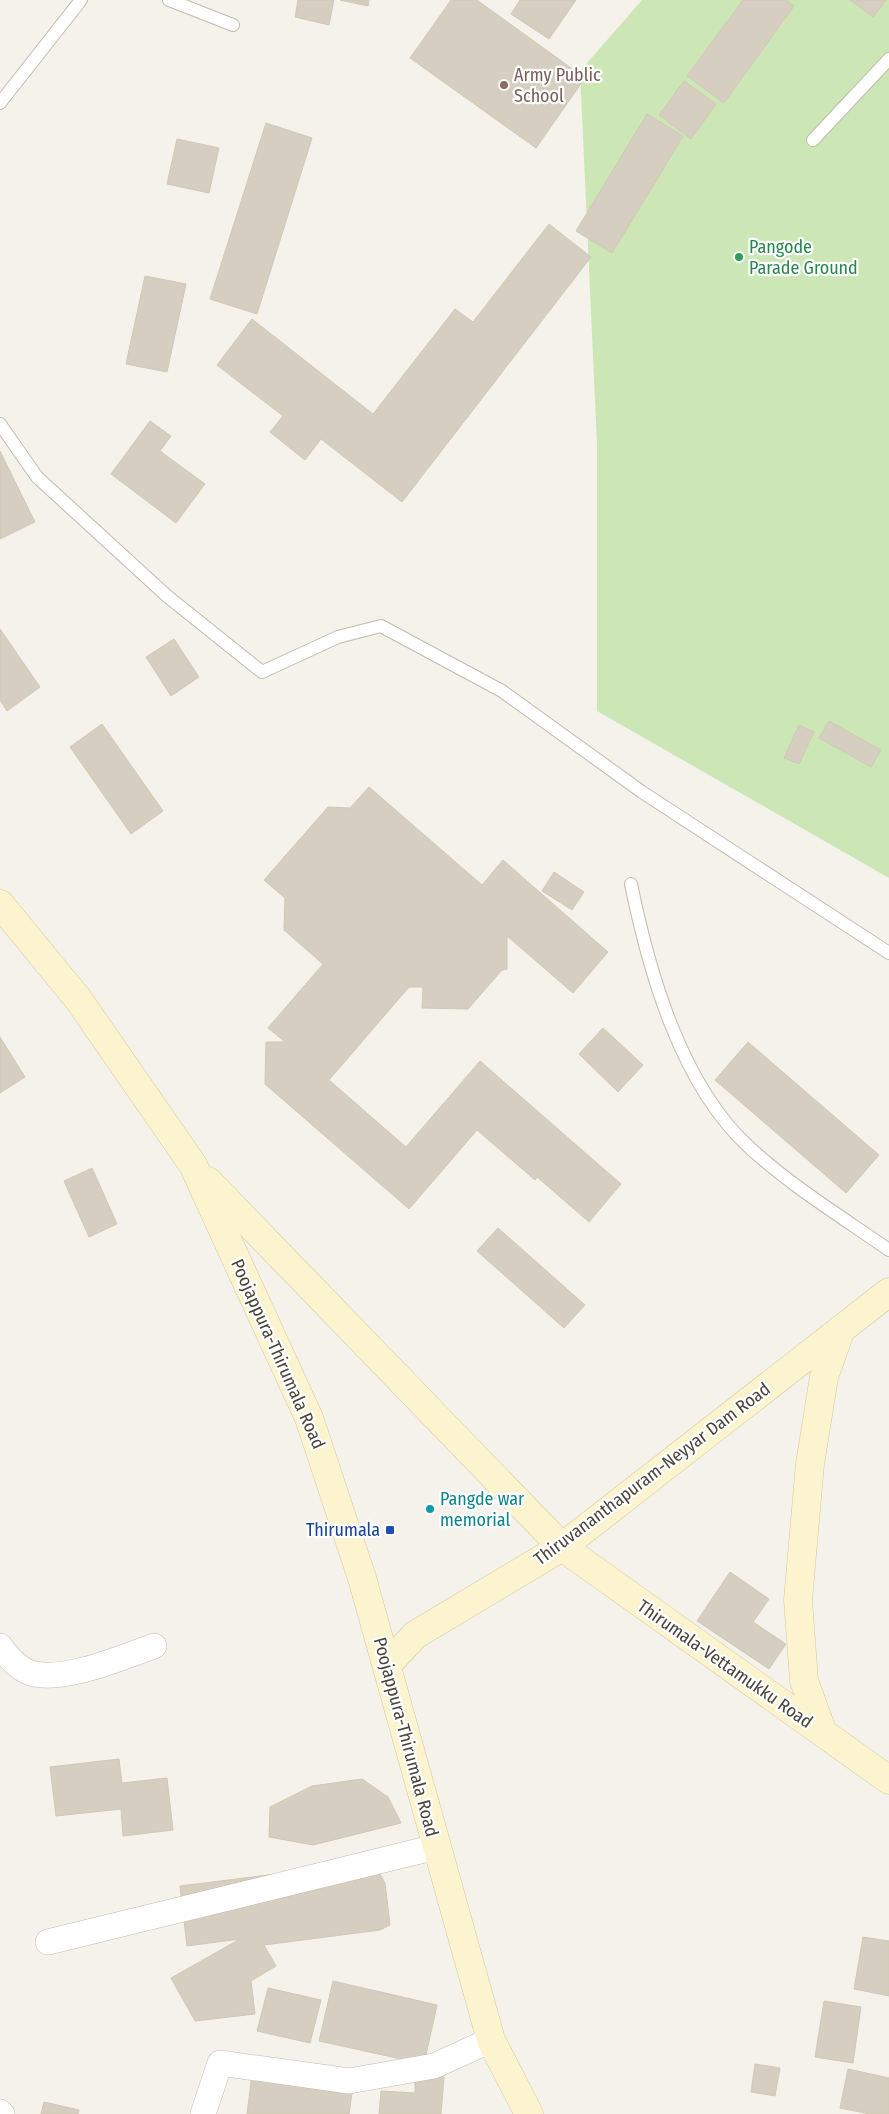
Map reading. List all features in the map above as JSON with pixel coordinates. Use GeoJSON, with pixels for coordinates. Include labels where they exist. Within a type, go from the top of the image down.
{"type":"FeatureCollection","features":[{"type":"Feature","properties":{"kind":"main road","name":"Poojappura-Thirumala Road"},"geometry":{"type":"LineString","coordinates":[[0,904],[78,999],[193,1165],[309,1418],[351,1539],[491,2040],[529,2114]]}},
{"type":"Feature","properties":{"kind":"main road","name":"Thirumala-Vettamukku Road"},"geometry":{"type":"LineString","coordinates":[[193,1165],[562,1547],[889,1780]]}},
{"type":"Feature","properties":{"kind":"main road","name":"Thiruvananthapuram-Neyyar Dam Road"},"geometry":{"type":"LineString","coordinates":[[387,1665],[415,1635],[562,1547],[889,1292]]}},
{"type":"Feature","properties":{"kind":"main road"},"geometry":{"type":"LineString","coordinates":[[823,1734],[804,1681],[798,1600],[810,1464],[824,1377],[841,1329]]}},
{"type":"Feature","properties":{"kind":"street"},"geometry":{"type":"LineString","coordinates":[[0,1646],[20,1668],[42,1675],[84,1670],[154,1646]]}},
{"type":"Feature","properties":{"kind":"street"},"geometry":{"type":"LineString","coordinates":[[48,1942],[436,1847]]}},
{"type":"Feature","properties":{"kind":"street"},"geometry":{"type":"LineString","coordinates":[[203,2114],[220,2062],[349,2081],[434,2066],[491,2040]]}},
{"type":"Feature","properties":{"kind":"lane"},"geometry":{"type":"LineString","coordinates":[[0,103],[81,0]]}},
{"type":"Feature","properties":{"kind":"lane"},"geometry":{"type":"LineString","coordinates":[[169,0],[233,25]]}},
{"type":"Feature","properties":{"kind":"lane"},"geometry":{"type":"LineString","coordinates":[[813,140],[889,59]]}},
{"type":"Feature","properties":{"kind":"lane"},"geometry":{"type":"LineString","coordinates":[[0,424],[36,476],[167,596],[262,672],[338,637],[380,626],[502,691],[642,792],[889,953]]}},
{"type":"Feature","properties":{"kind":"lane"},"geometry":{"type":"LineString","coordinates":[[631,884],[643,942],[665,1010],[706,1097],[748,1146],[804,1190],[889,1250]]}},
{"type":"Feature","properties":{"kind":"green space","name":"Pangode Parade Ground"},"geometry":{"type":"Polygon","coordinates":[[[642,0],[889,0],[889,878],[597,711],[597,444],[580,71],[642,0]]]}},
{"type":"Feature","properties":{"kind":"building"},"geometry":{"type":"Polygon","coordinates":[[[298,0],[334,0],[329,25],[295,17],[298,0]]]}},
{"type":"Feature","properties":{"kind":"building"},"geometry":{"type":"Polygon","coordinates":[[[340,0],[369,0],[368,6],[340,0]]]}},
{"type":"Feature","properties":{"kind":"building"},"geometry":{"type":"Polygon","coordinates":[[[451,0],[477,0],[585,78],[536,148],[410,58],[451,0]]]}},
{"type":"Feature","properties":{"kind":"building"},"geometry":{"type":"Polygon","coordinates":[[[520,0],[576,0],[549,39],[511,14],[520,0]]]}},
{"type":"Feature","properties":{"kind":"building"},"geometry":{"type":"Polygon","coordinates":[[[743,0],[786,0],[794,6],[724,103],[687,76],[743,0]]]}},
{"type":"Feature","properties":{"kind":"building"},"geometry":{"type":"Polygon","coordinates":[[[850,0],[886,0],[873,17],[850,0]]]}},
{"type":"Feature","properties":{"kind":"building"},"geometry":{"type":"Polygon","coordinates":[[[684,81],[716,104],[691,139],[659,115],[684,81]]]}},
{"type":"Feature","properties":{"kind":"building"},"geometry":{"type":"Polygon","coordinates":[[[647,114],[683,136],[612,253],[576,231],[647,114]]]}},
{"type":"Feature","properties":{"kind":"building"},"geometry":{"type":"Polygon","coordinates":[[[266,123],[312,138],[257,314],[210,299],[266,123]]]}},
{"type":"Feature","properties":{"kind":"building"},"geometry":{"type":"Polygon","coordinates":[[[177,139],[219,148],[209,193],[167,184],[177,139]]]}},
{"type":"Feature","properties":{"kind":"building"},"geometry":{"type":"Polygon","coordinates":[[[549,224],[591,257],[402,502],[321,439],[305,460],[270,432],[283,416],[217,365],[252,319],[373,414],[455,309],[473,322],[549,224]]]}},
{"type":"Feature","properties":{"kind":"building"},"geometry":{"type":"Polygon","coordinates":[[[145,276],[186,284],[167,372],[126,364],[145,276]]]}},
{"type":"Feature","properties":{"kind":"building"},"geometry":{"type":"Polygon","coordinates":[[[150,421],[171,436],[160,451],[205,484],[176,523],[111,474],[150,421]]]}},
{"type":"Feature","properties":{"kind":"building"},"geometry":{"type":"Polygon","coordinates":[[[0,451],[35,522],[0,539],[0,451]]]}},
{"type":"Feature","properties":{"kind":"building"},"geometry":{"type":"Polygon","coordinates":[[[0,629],[40,687],[7,711],[0,700],[0,629]]]}},
{"type":"Feature","properties":{"kind":"building"},"geometry":{"type":"Polygon","coordinates":[[[174,639],[199,677],[171,696],[146,657],[174,639]]]}},
{"type":"Feature","properties":{"kind":"building"},"geometry":{"type":"Polygon","coordinates":[[[829,721],[881,750],[871,767],[819,738],[829,721]]]}},
{"type":"Feature","properties":{"kind":"building"},"geometry":{"type":"Polygon","coordinates":[[[102,724],[163,811],[131,834],[70,747],[102,724]]]}},
{"type":"Feature","properties":{"kind":"building"},"geometry":{"type":"Polygon","coordinates":[[[799,725],[814,732],[799,764],[784,758],[799,725]]]}},
{"type":"Feature","properties":{"kind":"building"},"geometry":{"type":"Polygon","coordinates":[[[369,787],[482,885],[503,860],[608,952],[573,993],[507,936],[507,969],[502,970],[468,1009],[422,1008],[423,987],[409,987],[329,1080],[406,1147],[480,1061],[621,1184],[589,1222],[537,1177],[535,1180],[477,1130],[409,1209],[265,1084],[266,1042],[285,1042],[268,1028],[323,964],[284,930],[285,898],[264,880],[328,807],[350,808],[369,787]]]}},
{"type":"Feature","properties":{"kind":"building"},"geometry":{"type":"Polygon","coordinates":[[[554,872],[584,892],[572,910],[542,891],[554,872]]]}},
{"type":"Feature","properties":{"kind":"building"},"geometry":{"type":"Polygon","coordinates":[[[603,1028],[643,1065],[618,1092],[579,1054],[603,1028]]]}},
{"type":"Feature","properties":{"kind":"building"},"geometry":{"type":"Polygon","coordinates":[[[0,1037],[25,1077],[0,1093],[0,1037]]]}},
{"type":"Feature","properties":{"kind":"building"},"geometry":{"type":"Polygon","coordinates":[[[748,1042],[879,1155],[846,1193],[715,1080],[748,1042]]]}},
{"type":"Feature","properties":{"kind":"building"},"geometry":{"type":"Polygon","coordinates":[[[92,1168],[117,1224],[89,1237],[64,1181],[92,1168]]]}},
{"type":"Feature","properties":{"kind":"building"},"geometry":{"type":"Polygon","coordinates":[[[498,1228],[585,1305],[564,1328],[477,1251],[498,1228]]]}},
{"type":"Feature","properties":{"kind":"building"},"geometry":{"type":"Polygon","coordinates":[[[730,1572],[769,1599],[753,1622],[786,1644],[769,1669],[697,1621],[730,1572]]]}},
{"type":"Feature","properties":{"kind":"building"},"geometry":{"type":"Polygon","coordinates":[[[119,1759],[122,1783],[167,1778],[173,1830],[123,1836],[121,1809],[56,1816],[50,1767],[119,1759]]]}},
{"type":"Feature","properties":{"kind":"building"},"geometry":{"type":"Polygon","coordinates":[[[362,1779],[388,1797],[401,1823],[313,1845],[269,1837],[270,1807],[312,1786],[362,1779]]]}},
{"type":"Feature","properties":{"kind":"building"},"geometry":{"type":"Polygon","coordinates":[[[373,1862],[385,1883],[390,1925],[380,1930],[264,1945],[276,1966],[251,1981],[255,2014],[195,2021],[171,1978],[240,1939],[187,1946],[180,1886],[373,1862]]]}},
{"type":"Feature","properties":{"kind":"building"},"geometry":{"type":"Polygon","coordinates":[[[863,1937],[889,1941],[889,1996],[854,1989],[863,1937]]]}},
{"type":"Feature","properties":{"kind":"building"},"geometry":{"type":"Polygon","coordinates":[[[333,1981],[437,2005],[424,2064],[319,2041],[333,1981]]]}},
{"type":"Feature","properties":{"kind":"building"},"geometry":{"type":"Polygon","coordinates":[[[268,1988],[321,2000],[310,2043],[257,2031],[268,1988]]]}},
{"type":"Feature","properties":{"kind":"building"},"geometry":{"type":"Polygon","coordinates":[[[824,2001],[861,2007],[853,2063],[815,2057],[824,2001]]]}},
{"type":"Feature","properties":{"kind":"building"},"geometry":{"type":"Polygon","coordinates":[[[755,2064],[780,2068],[775,2096],[751,2092],[755,2064]]]}},
{"type":"Feature","properties":{"kind":"building"},"geometry":{"type":"Polygon","coordinates":[[[848,2069],[889,2078],[889,2114],[870,2114],[840,2108],[848,2069]]]}},
{"type":"Feature","properties":{"kind":"building"},"geometry":{"type":"Polygon","coordinates":[[[252,2074],[353,2086],[349,2114],[247,2114],[252,2074]]]}},
{"type":"Feature","properties":{"kind":"building"},"geometry":{"type":"Polygon","coordinates":[[[415,2075],[444,2077],[441,2114],[379,2114],[381,2091],[415,2093],[415,2075]]]}},
{"type":"Feature","properties":{"kind":"building"},"geometry":{"type":"Polygon","coordinates":[[[44,2102],[79,2110],[78,2114],[41,2114],[44,2102]]]}},
{"type":"Feature","properties":{"kind":"place","name":"Army Public School"},"geometry":{"type":"Point","coordinates":[504,85]}},
{"type":"Feature","properties":{"kind":"place","name":"Pangode Parade Ground"},"geometry":{"type":"Point","coordinates":[739,257]}},
{"type":"Feature","properties":{"kind":"place","name":"Pangde war memorial"},"geometry":{"type":"Point","coordinates":[430,1509]}},
{"type":"Feature","properties":{"kind":"place","name":"Thirumala"},"geometry":{"type":"Point","coordinates":[390,1530]}}]}
